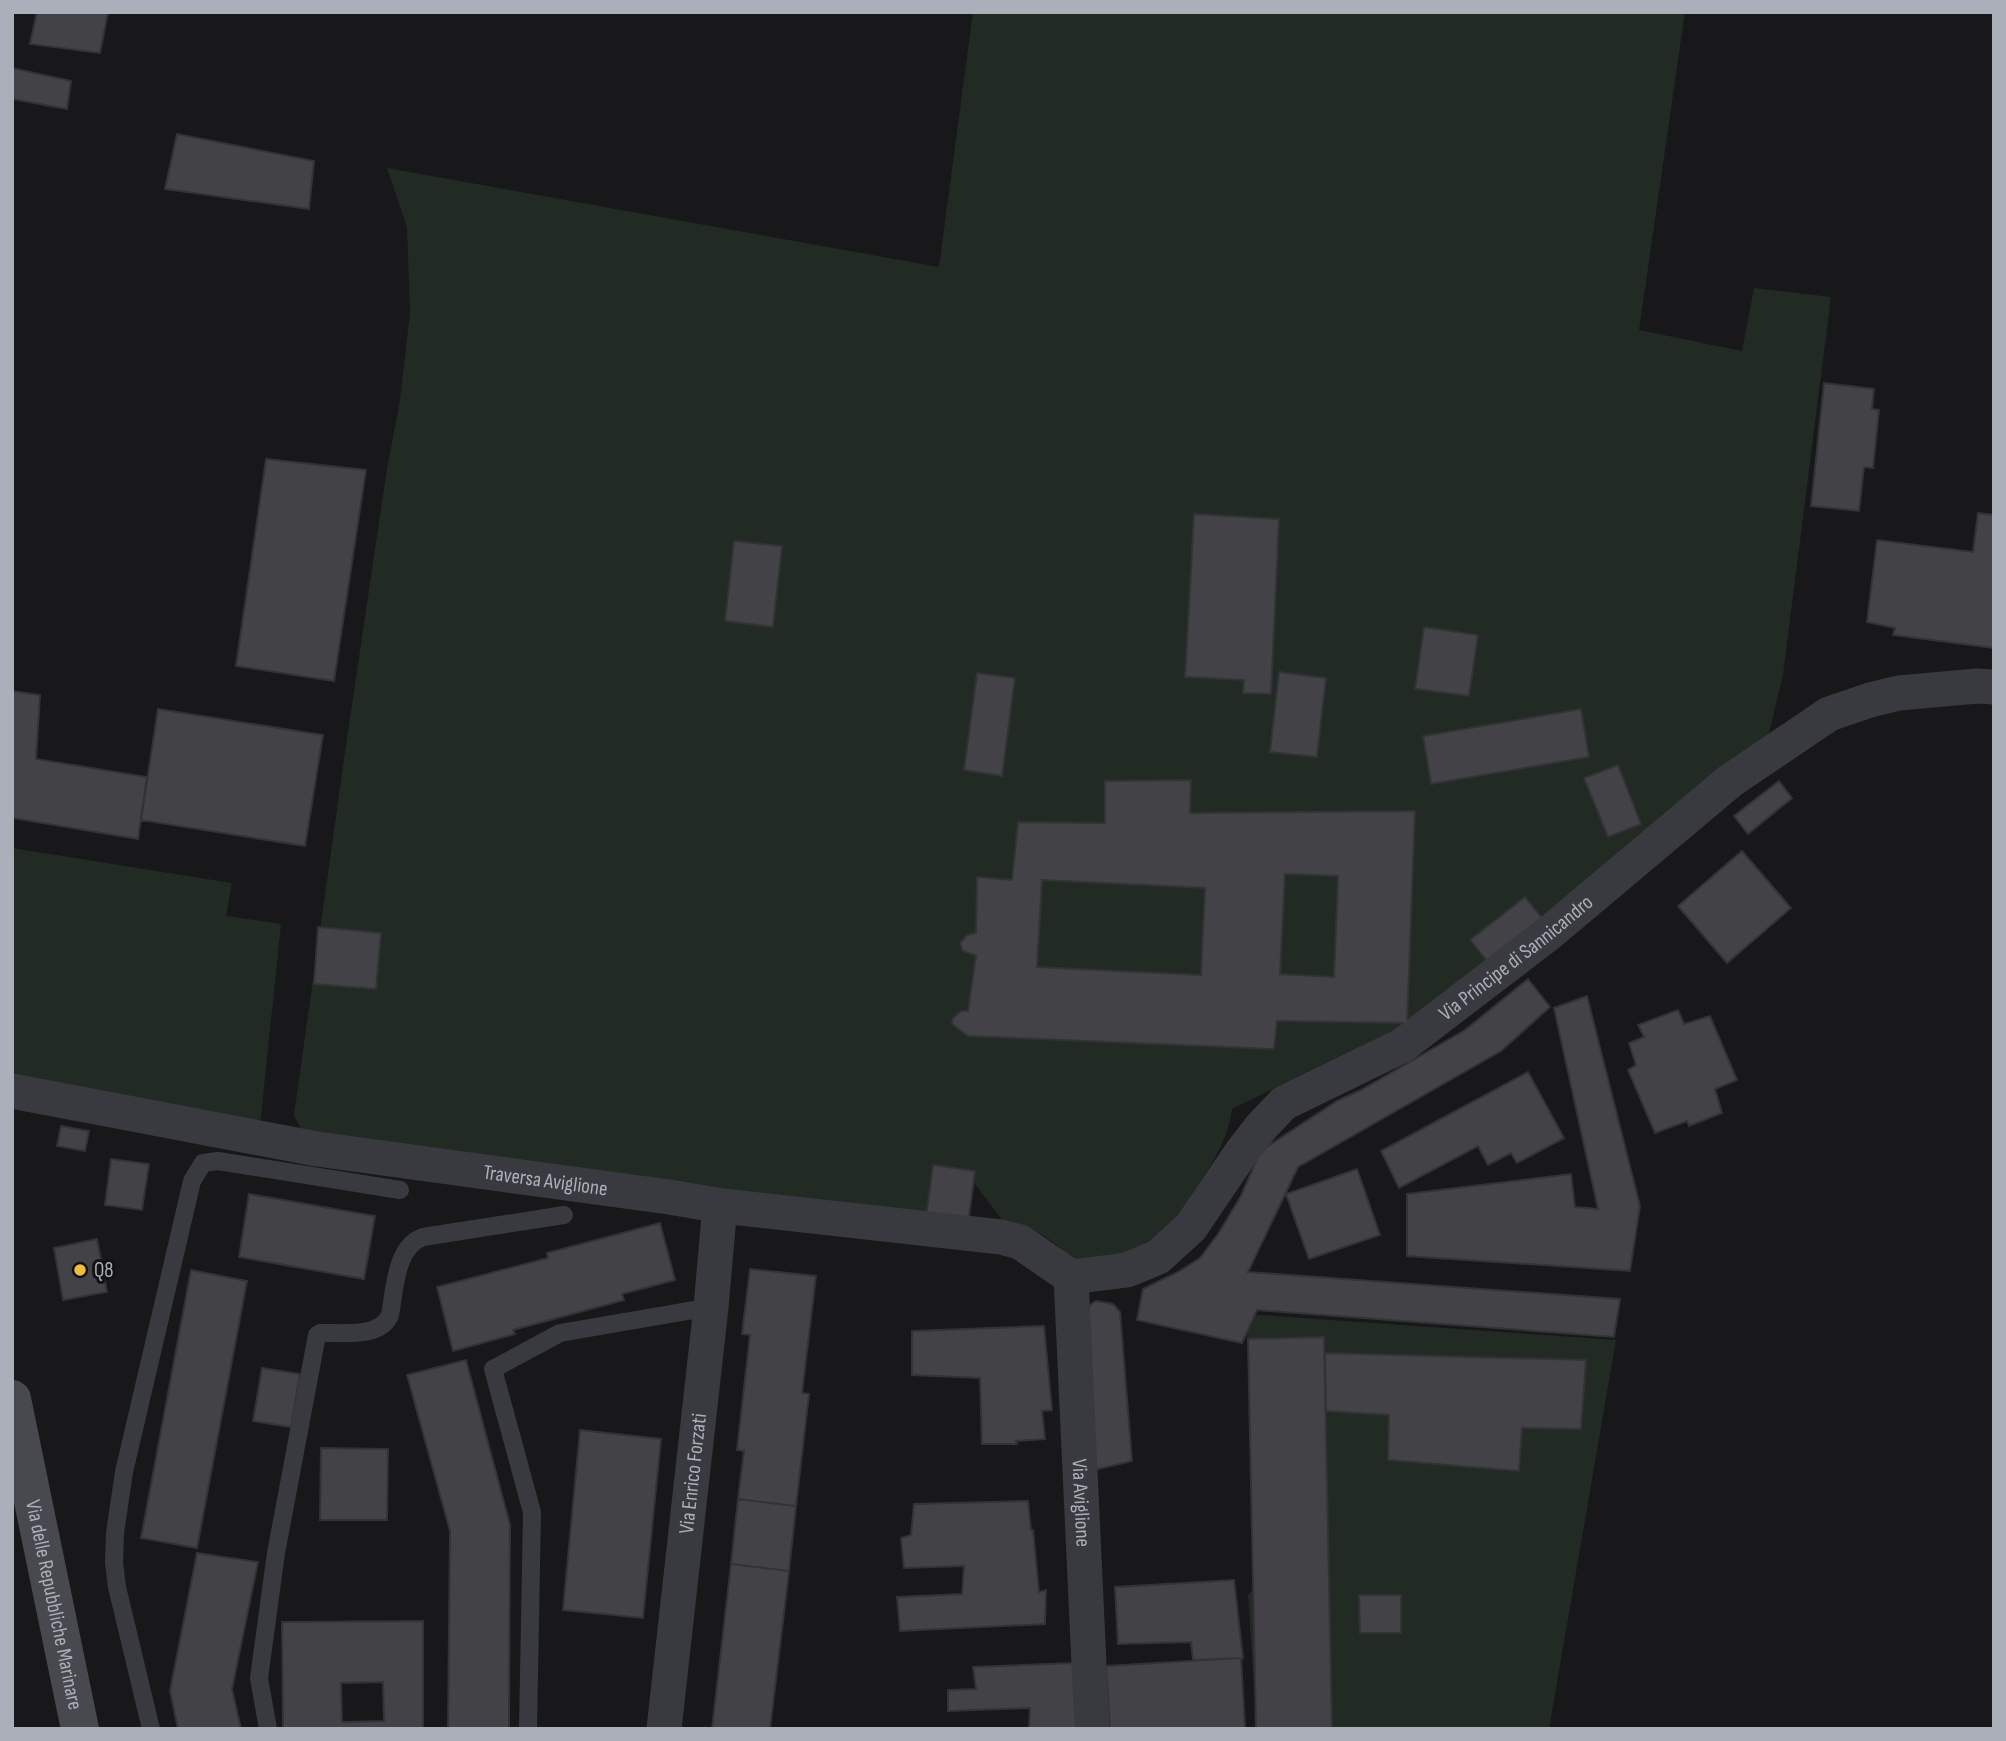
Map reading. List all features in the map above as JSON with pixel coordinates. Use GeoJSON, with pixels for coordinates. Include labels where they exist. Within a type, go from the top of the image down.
{"type":"FeatureCollection","features":[{"type":"Feature","properties":{"kind":"main road","name":"Via delle Repubbliche Marinare"},"geometry":{"type":"LineString","coordinates":[[12,1399],[80,1729]]}},
{"type":"Feature","properties":{"kind":"street","name":"Via Principe di Sannicandro"},"geometry":{"type":"LineString","coordinates":[[1071,1277],[1127,1270],[1157,1257],[1191,1227],[1241,1153],[1284,1103],[1403,1045],[1548,934],[1730,781],[1829,714],[1870,699],[1899,693],[1977,685],[1994,687]]}},
{"type":"Feature","properties":{"kind":"street","name":"Traversa Aviglione"},"geometry":{"type":"LineString","coordinates":[[12,1091],[317,1149],[722,1206],[1001,1237],[1030,1247],[1071,1277]]}},
{"type":"Feature","properties":{"kind":"street","name":"Via Enrico Forzati"},"geometry":{"type":"LineString","coordinates":[[664,1729],[719,1216]]}},
{"type":"Feature","properties":{"kind":"street","name":"Via Aviglione"},"geometry":{"type":"LineString","coordinates":[[1071,1277],[1091,1729]]}},
{"type":"Feature","properties":{"kind":"lane"},"geometry":{"type":"LineString","coordinates":[[151,1729],[117,1587],[115,1534],[124,1472],[197,1169],[203,1163],[218,1161],[400,1190]]}},
{"type":"Feature","properties":{"kind":"lane"},"geometry":{"type":"LineString","coordinates":[[268,1729],[259,1678],[278,1539],[317,1335],[375,1330],[385,1324],[390,1315],[403,1254],[414,1240],[564,1215]]}},
{"type":"Feature","properties":{"kind":"lane"},"geometry":{"type":"LineString","coordinates":[[528,1729],[532,1512],[494,1369],[560,1333],[711,1307]]}},
{"type":"Feature","properties":{"kind":"shaded area"},"geometry":{"type":"Polygon","coordinates":[[[973,12],[1685,12],[1639,330],[1742,351],[1754,288],[1831,297],[1783,675],[1767,741],[1400,1027],[1232,1109],[1220,1148],[1176,1221],[1151,1241],[1116,1257],[1077,1262],[1034,1230],[1003,1221],[969,1176],[961,1228],[304,1135],[294,1115],[347,738],[387,469],[400,400],[410,313],[407,227],[387,168],[939,267],[973,12]]]}},
{"type":"Feature","properties":{"kind":"shaded area"},"geometry":{"type":"Polygon","coordinates":[[[12,848],[232,883],[226,916],[281,924],[260,1126],[12,1078],[12,848]]]}},
{"type":"Feature","properties":{"kind":"shaded area"},"geometry":{"type":"Polygon","coordinates":[[[1246,1314],[1616,1340],[1549,1729],[1257,1729],[1248,1594],[1256,1589],[1246,1314]]]}},
{"type":"Feature","properties":{"kind":"building"},"geometry":{"type":"Polygon","coordinates":[[[37,12],[108,12],[100,53],[30,44],[37,12]]]}},
{"type":"Feature","properties":{"kind":"building"},"geometry":{"type":"Polygon","coordinates":[[[12,68],[71,81],[67,109],[12,99],[12,68]]]}},
{"type":"Feature","properties":{"kind":"building"},"geometry":{"type":"Polygon","coordinates":[[[177,134],[314,161],[309,209],[165,189],[177,134]]]}},
{"type":"Feature","properties":{"kind":"building"},"geometry":{"type":"Polygon","coordinates":[[[1824,383],[1874,389],[1872,409],[1879,410],[1873,468],[1864,467],[1859,511],[1811,506],[1824,383]]]}},
{"type":"Feature","properties":{"kind":"building"},"geometry":{"type":"Polygon","coordinates":[[[266,459],[366,470],[334,681],[236,666],[266,459]]]}},
{"type":"Feature","properties":{"kind":"building"},"geometry":{"type":"Polygon","coordinates":[[[1978,513],[1994,515],[1994,648],[1893,635],[1895,628],[1867,622],[1877,540],[1973,552],[1978,513]]]}},
{"type":"Feature","properties":{"kind":"building"},"geometry":{"type":"Polygon","coordinates":[[[1194,514],[1279,519],[1271,694],[1243,693],[1244,680],[1185,677],[1194,514]]]}},
{"type":"Feature","properties":{"kind":"building"},"geometry":{"type":"Polygon","coordinates":[[[734,541],[782,546],[773,627],[725,621],[734,541]]]}},
{"type":"Feature","properties":{"kind":"building"},"geometry":{"type":"Polygon","coordinates":[[[1424,627],[1478,635],[1469,696],[1415,689],[1424,627]]]}},
{"type":"Feature","properties":{"kind":"building"},"geometry":{"type":"Polygon","coordinates":[[[1279,672],[1326,678],[1317,757],[1270,752],[1279,672]]]}},
{"type":"Feature","properties":{"kind":"building"},"geometry":{"type":"Polygon","coordinates":[[[977,673],[1015,678],[1002,776],[964,770],[977,673]]]}},
{"type":"Feature","properties":{"kind":"building"},"geometry":{"type":"Polygon","coordinates":[[[12,691],[40,695],[36,759],[147,777],[138,839],[12,818],[12,691]]]}},
{"type":"Feature","properties":{"kind":"building"},"geometry":{"type":"Polygon","coordinates":[[[158,709],[323,735],[305,846],[141,820],[158,709]]]}},
{"type":"Feature","properties":{"kind":"building"},"geometry":{"type":"Polygon","coordinates":[[[1581,709],[1589,757],[1431,784],[1423,736],[1581,709]]]}},
{"type":"Feature","properties":{"kind":"building"},"geometry":{"type":"Polygon","coordinates":[[[1618,765],[1641,824],[1608,837],[1584,778],[1618,765]]]}},
{"type":"Feature","properties":{"kind":"building"},"geometry":{"type":"Polygon","coordinates":[[[1191,780],[1190,813],[1415,811],[1407,1023],[1277,1021],[1274,1049],[968,1036],[952,1024],[953,1018],[961,1011],[968,1011],[976,956],[963,951],[960,943],[967,935],[976,933],[977,877],[1012,880],[1018,822],[1105,823],[1105,781],[1191,780]],[[1285,874],[1280,974],[1334,977],[1338,876],[1285,874]],[[1042,880],[1037,967],[1201,975],[1205,888],[1042,880]]]}},
{"type":"Feature","properties":{"kind":"building"},"geometry":{"type":"Polygon","coordinates":[[[1779,781],[1792,798],[1748,834],[1734,816],[1779,781]]]}},
{"type":"Feature","properties":{"kind":"building"},"geometry":{"type":"Polygon","coordinates":[[[1742,851],[1791,908],[1727,963],[1678,906],[1742,851]]]}},
{"type":"Feature","properties":{"kind":"building"},"geometry":{"type":"Polygon","coordinates":[[[1525,897],[1542,918],[1487,961],[1470,940],[1525,897]]]}},
{"type":"Feature","properties":{"kind":"building"},"geometry":{"type":"Polygon","coordinates":[[[318,927],[381,933],[376,989],[314,984],[318,927]]]}},
{"type":"Feature","properties":{"kind":"building"},"geometry":{"type":"Polygon","coordinates":[[[1528,979],[1550,1007],[1501,1051],[1298,1167],[1248,1272],[1620,1299],[1614,1337],[1257,1310],[1242,1343],[1137,1320],[1143,1289],[1200,1258],[1241,1196],[1257,1159],[1265,1148],[1337,1101],[1465,1030],[1528,979]]]}},
{"type":"Feature","properties":{"kind":"building"},"geometry":{"type":"Polygon","coordinates":[[[1587,996],[1640,1206],[1630,1271],[1407,1256],[1407,1194],[1571,1174],[1575,1207],[1598,1209],[1554,1008],[1587,996]]]}},
{"type":"Feature","properties":{"kind":"building"},"geometry":{"type":"Polygon","coordinates":[[[1678,1010],[1684,1024],[1710,1016],[1737,1080],[1715,1089],[1722,1113],[1689,1126],[1687,1121],[1655,1133],[1628,1070],[1636,1065],[1629,1043],[1644,1037],[1638,1025],[1678,1010]]]}},
{"type":"Feature","properties":{"kind":"building"},"geometry":{"type":"Polygon","coordinates":[[[1528,1072],[1564,1138],[1517,1163],[1511,1153],[1488,1165],[1478,1146],[1399,1188],[1381,1151],[1528,1072]]]}},
{"type":"Feature","properties":{"kind":"building"},"geometry":{"type":"Polygon","coordinates":[[[61,1126],[89,1131],[85,1151],[57,1146],[61,1126]]]}},
{"type":"Feature","properties":{"kind":"building"},"geometry":{"type":"Polygon","coordinates":[[[111,1159],[149,1164],[142,1210],[105,1205],[111,1159]]]}},
{"type":"Feature","properties":{"kind":"building"},"geometry":{"type":"Polygon","coordinates":[[[933,1165],[975,1171],[967,1231],[925,1225],[933,1165]]]}},
{"type":"Feature","properties":{"kind":"building"},"geometry":{"type":"Polygon","coordinates":[[[1357,1169],[1380,1235],[1309,1259],[1286,1194],[1357,1169]]]}},
{"type":"Feature","properties":{"kind":"building"},"geometry":{"type":"Polygon","coordinates":[[[249,1194],[375,1216],[364,1279],[239,1257],[249,1194]]]}},
{"type":"Feature","properties":{"kind":"building"},"geometry":{"type":"Polygon","coordinates":[[[660,1223],[675,1280],[622,1294],[624,1300],[513,1330],[515,1334],[453,1351],[437,1287],[548,1258],[547,1253],[660,1223]]]}},
{"type":"Feature","properties":{"kind":"building","name":"Q8"},"geometry":{"type":"Polygon","coordinates":[[[97,1239],[107,1292],[63,1300],[54,1248],[97,1239]]]}},
{"type":"Feature","properties":{"kind":"building"},"geometry":{"type":"Polygon","coordinates":[[[750,1269],[816,1276],[802,1393],[809,1394],[796,1506],[738,1499],[744,1451],[737,1450],[750,1335],[742,1334],[750,1269]]]}},
{"type":"Feature","properties":{"kind":"building"},"geometry":{"type":"Polygon","coordinates":[[[191,1270],[247,1281],[197,1548],[141,1538],[191,1270]]]}},
{"type":"Feature","properties":{"kind":"building"},"geometry":{"type":"Polygon","coordinates":[[[1096,1301],[1113,1304],[1120,1312],[1132,1461],[1094,1470],[1084,1309],[1096,1301]]]}},
{"type":"Feature","properties":{"kind":"building"},"geometry":{"type":"Polygon","coordinates":[[[1044,1326],[1052,1410],[1042,1411],[1045,1439],[1016,1441],[1017,1444],[982,1444],[980,1378],[912,1375],[912,1331],[1044,1326]]]}},
{"type":"Feature","properties":{"kind":"building"},"geometry":{"type":"Polygon","coordinates":[[[1324,1337],[1332,1729],[1256,1729],[1248,1339],[1324,1337]]]}},
{"type":"Feature","properties":{"kind":"building"},"geometry":{"type":"Polygon","coordinates":[[[1325,1353],[1586,1360],[1581,1429],[1522,1428],[1519,1471],[1388,1460],[1389,1415],[1326,1411],[1325,1353]]]}},
{"type":"Feature","properties":{"kind":"building"},"geometry":{"type":"Polygon","coordinates":[[[466,1360],[510,1525],[509,1729],[448,1729],[450,1531],[407,1375],[466,1360]]]}},
{"type":"Feature","properties":{"kind":"building"},"geometry":{"type":"Polygon","coordinates":[[[262,1368],[300,1374],[291,1427],[253,1421],[262,1368]]]}},
{"type":"Feature","properties":{"kind":"building"},"geometry":{"type":"Polygon","coordinates":[[[580,1430],[661,1439],[643,1618],[563,1610],[580,1430]]]}},
{"type":"Feature","properties":{"kind":"building"},"geometry":{"type":"Polygon","coordinates":[[[321,1448],[388,1449],[387,1520],[320,1520],[321,1448]]]}},
{"type":"Feature","properties":{"kind":"building"},"geometry":{"type":"Polygon","coordinates":[[[738,1499],[796,1506],[789,1571],[731,1564],[738,1499]]]}},
{"type":"Feature","properties":{"kind":"building"},"geometry":{"type":"Polygon","coordinates":[[[1028,1501],[1039,1592],[1046,1590],[1045,1624],[900,1631],[897,1597],[962,1594],[964,1566],[904,1568],[901,1538],[911,1535],[914,1504],[1028,1501]]]}},
{"type":"Feature","properties":{"kind":"building"},"geometry":{"type":"Polygon","coordinates":[[[197,1553],[258,1562],[232,1689],[241,1729],[178,1729],[170,1691],[197,1553]]]}},
{"type":"Feature","properties":{"kind":"building"},"geometry":{"type":"Polygon","coordinates":[[[731,1564],[789,1571],[770,1729],[712,1729],[731,1564]]]}},
{"type":"Feature","properties":{"kind":"building"},"geometry":{"type":"Polygon","coordinates":[[[1234,1580],[1243,1658],[1193,1660],[1191,1642],[1118,1644],[1115,1587],[1234,1580]]]}},
{"type":"Feature","properties":{"kind":"building"},"geometry":{"type":"Polygon","coordinates":[[[1359,1595],[1401,1595],[1401,1633],[1360,1633],[1359,1595]]]}},
{"type":"Feature","properties":{"kind":"building"},"geometry":{"type":"Polygon","coordinates":[[[423,1621],[423,1729],[283,1729],[282,1622],[423,1621]],[[383,1682],[341,1683],[342,1722],[384,1721],[383,1682]]]}},
{"type":"Feature","properties":{"kind":"building"},"geometry":{"type":"Polygon","coordinates":[[[1241,1658],[1245,1729],[1110,1729],[1106,1666],[1241,1658]]]}},
{"type":"Feature","properties":{"kind":"building"},"geometry":{"type":"Polygon","coordinates":[[[1074,1663],[1079,1729],[1029,1729],[1030,1708],[948,1711],[948,1690],[976,1689],[973,1667],[1074,1663]]]}},
{"type":"Feature","properties":{"kind":"place","name":"Q8"},"geometry":{"type":"Point","coordinates":[80,1270]}}]}
